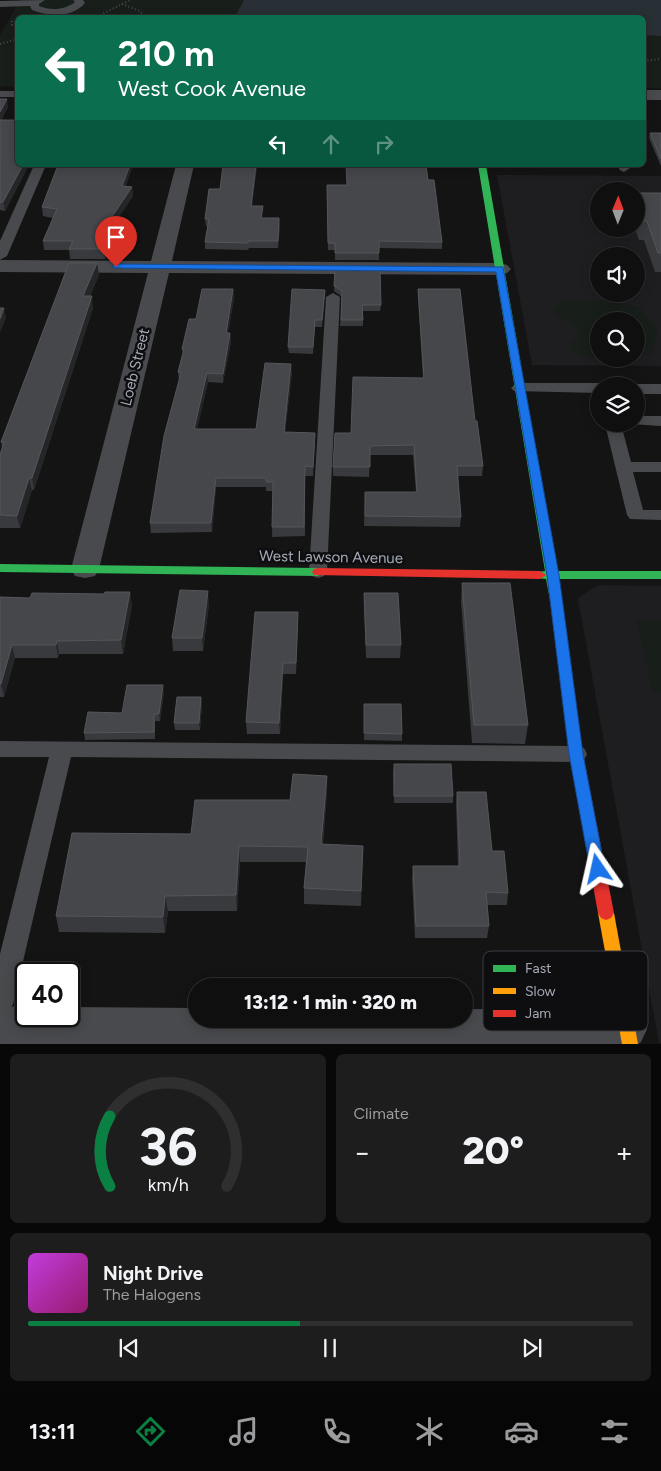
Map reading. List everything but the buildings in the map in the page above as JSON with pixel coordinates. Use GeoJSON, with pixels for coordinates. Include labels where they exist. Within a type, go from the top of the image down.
{"type":"FeatureCollection","features":[{"type":"Feature","properties":{"kind":"street"},"geometry":{"type":"LineString","coordinates":[[646,95],[661,95]]}},
{"type":"Feature","properties":{"kind":"street","name":"Loeb Street"},"geometry":{"type":"LineString","coordinates":[[85,569],[185,167]]}},
{"type":"Feature","properties":{"kind":"street"},"geometry":{"type":"LineString","coordinates":[[482,167],[519,388],[553,575],[576,754],[613,951]]}},
{"type":"Feature","properties":{"kind":"street"},"geometry":{"type":"LineString","coordinates":[[0,266],[500,269]]}},
{"type":"Feature","properties":{"kind":"street","name":"West Lawson Avenue"},"geometry":{"type":"LineString","coordinates":[[0,568],[553,575],[661,574]]}},
{"type":"Feature","properties":{"kind":"street"},"geometry":{"type":"LineString","coordinates":[[0,1025],[629,1036]]}},
{"type":"Feature","properties":{"kind":"lane"},"geometry":{"type":"LineString","coordinates":[[0,4],[37,2],[35,8],[39,10],[60,11],[78,6],[80,3],[78,0]]}},
{"type":"Feature","properties":{"kind":"lane"},"geometry":{"type":"LineString","coordinates":[[0,94],[15,94]]}},
{"type":"Feature","properties":{"kind":"lane"},"geometry":{"type":"LineString","coordinates":[[0,256],[39,167]]}},
{"type":"Feature","properties":{"kind":"lane"},"geometry":{"type":"LineString","coordinates":[[318,572],[333,297]]}},
{"type":"Feature","properties":{"kind":"lane"},"geometry":{"type":"LineString","coordinates":[[519,388],[590,388]]}},
{"type":"Feature","properties":{"kind":"lane"},"geometry":{"type":"LineString","coordinates":[[645,389],[661,389]]}},
{"type":"Feature","properties":{"kind":"lane"},"geometry":{"type":"LineString","coordinates":[[645,421],[661,421]]}},
{"type":"Feature","properties":{"kind":"lane"},"geometry":{"type":"LineString","coordinates":[[615,432],[636,515],[661,515]]}},
{"type":"Feature","properties":{"kind":"lane"},"geometry":{"type":"LineString","coordinates":[[624,466],[661,467]]}},
{"type":"Feature","properties":{"kind":"lane"},"geometry":{"type":"LineString","coordinates":[[0,749],[576,754]]}},
{"type":"Feature","properties":{"kind":"lane"},"geometry":{"type":"LineString","coordinates":[[0,1004],[62,749]]}},
{"type":"Feature","properties":{"kind":"path"},"geometry":{"type":"LineString","coordinates":[[100,15],[130,0]]}},
{"type":"Feature","properties":{"kind":"path"},"geometry":{"type":"LineString","coordinates":[[121,4],[140,11],[143,15]]}},
{"type":"Feature","properties":{"kind":"path"},"geometry":{"type":"LineString","coordinates":[[0,44],[15,40]]}},
{"type":"Feature","properties":{"kind":"path"},"geometry":{"type":"LineString","coordinates":[[646,61],[661,60]]}},
{"type":"Feature","properties":{"kind":"shaded area"},"geometry":{"type":"Polygon","coordinates":[[[20,0],[661,0],[661,88],[646,88],[646,15],[15,15],[15,86],[0,86],[0,35],[20,0]]]}},
{"type":"Feature","properties":{"kind":"shaded area"},"geometry":{"type":"Polygon","coordinates":[[[244,0],[661,0],[661,36],[646,35],[646,15],[236,15],[244,0]]]}},
{"type":"Feature","properties":{"kind":"shaded area"},"geometry":{"type":"Polygon","coordinates":[[[497,175],[661,176],[661,366],[645,366],[645,312],[590,312],[590,365],[532,365],[497,175]]]}},
{"type":"Feature","properties":{"kind":"shaded area"},"geometry":{"type":"Polygon","coordinates":[[[565,301],[613,302],[641,308],[645,312],[590,312],[590,357],[585,357],[574,354],[569,346],[579,331],[554,313],[554,308],[565,301]]]}},
{"type":"Feature","properties":{"kind":"shaded area"},"geometry":{"type":"Polygon","coordinates":[[[645,312],[658,327],[652,354],[645,354],[645,312]]]}},
{"type":"Feature","properties":{"kind":"shaded area"},"geometry":{"type":"Polygon","coordinates":[[[601,585],[661,586],[661,1043],[659,1043],[648,983],[648,951],[642,951],[578,599],[591,589],[601,585]]]}},
{"type":"Feature","properties":{"kind":"shaded area"},"geometry":{"type":"Polygon","coordinates":[[[636,620],[661,620],[661,693],[653,692],[636,620]]]}},
{"type":"Feature","properties":{"kind":"traffic: fast"},"geometry":{"type":"LineString","coordinates":[[482,167],[556,600]]}},
{"type":"Feature","properties":{"kind":"traffic: fast"},"geometry":{"type":"LineString","coordinates":[[0,568],[318,572]]}},
{"type":"Feature","properties":{"kind":"traffic: fast"},"geometry":{"type":"LineString","coordinates":[[540,575],[661,575]]}},
{"type":"Feature","properties":{"kind":"traffic: slow"},"geometry":{"type":"LineString","coordinates":[[606,913],[613,951]]}},
{"type":"Feature","properties":{"kind":"traffic: slow"},"geometry":{"type":"LineString","coordinates":[[628,1031],[630,1044]]}},
{"type":"Feature","properties":{"kind":"traffic: jam"},"geometry":{"type":"LineString","coordinates":[[318,572],[540,575]]}},
{"type":"Feature","properties":{"kind":"traffic: jam"},"geometry":{"type":"LineString","coordinates":[[556,600],[576,754],[606,913]]}},
{"type":"Feature","properties":{"kind":"route"},"geometry":{"type":"LineString","coordinates":[[116,267],[500,269],[519,388],[553,575],[576,754],[598,869]]}}]}
